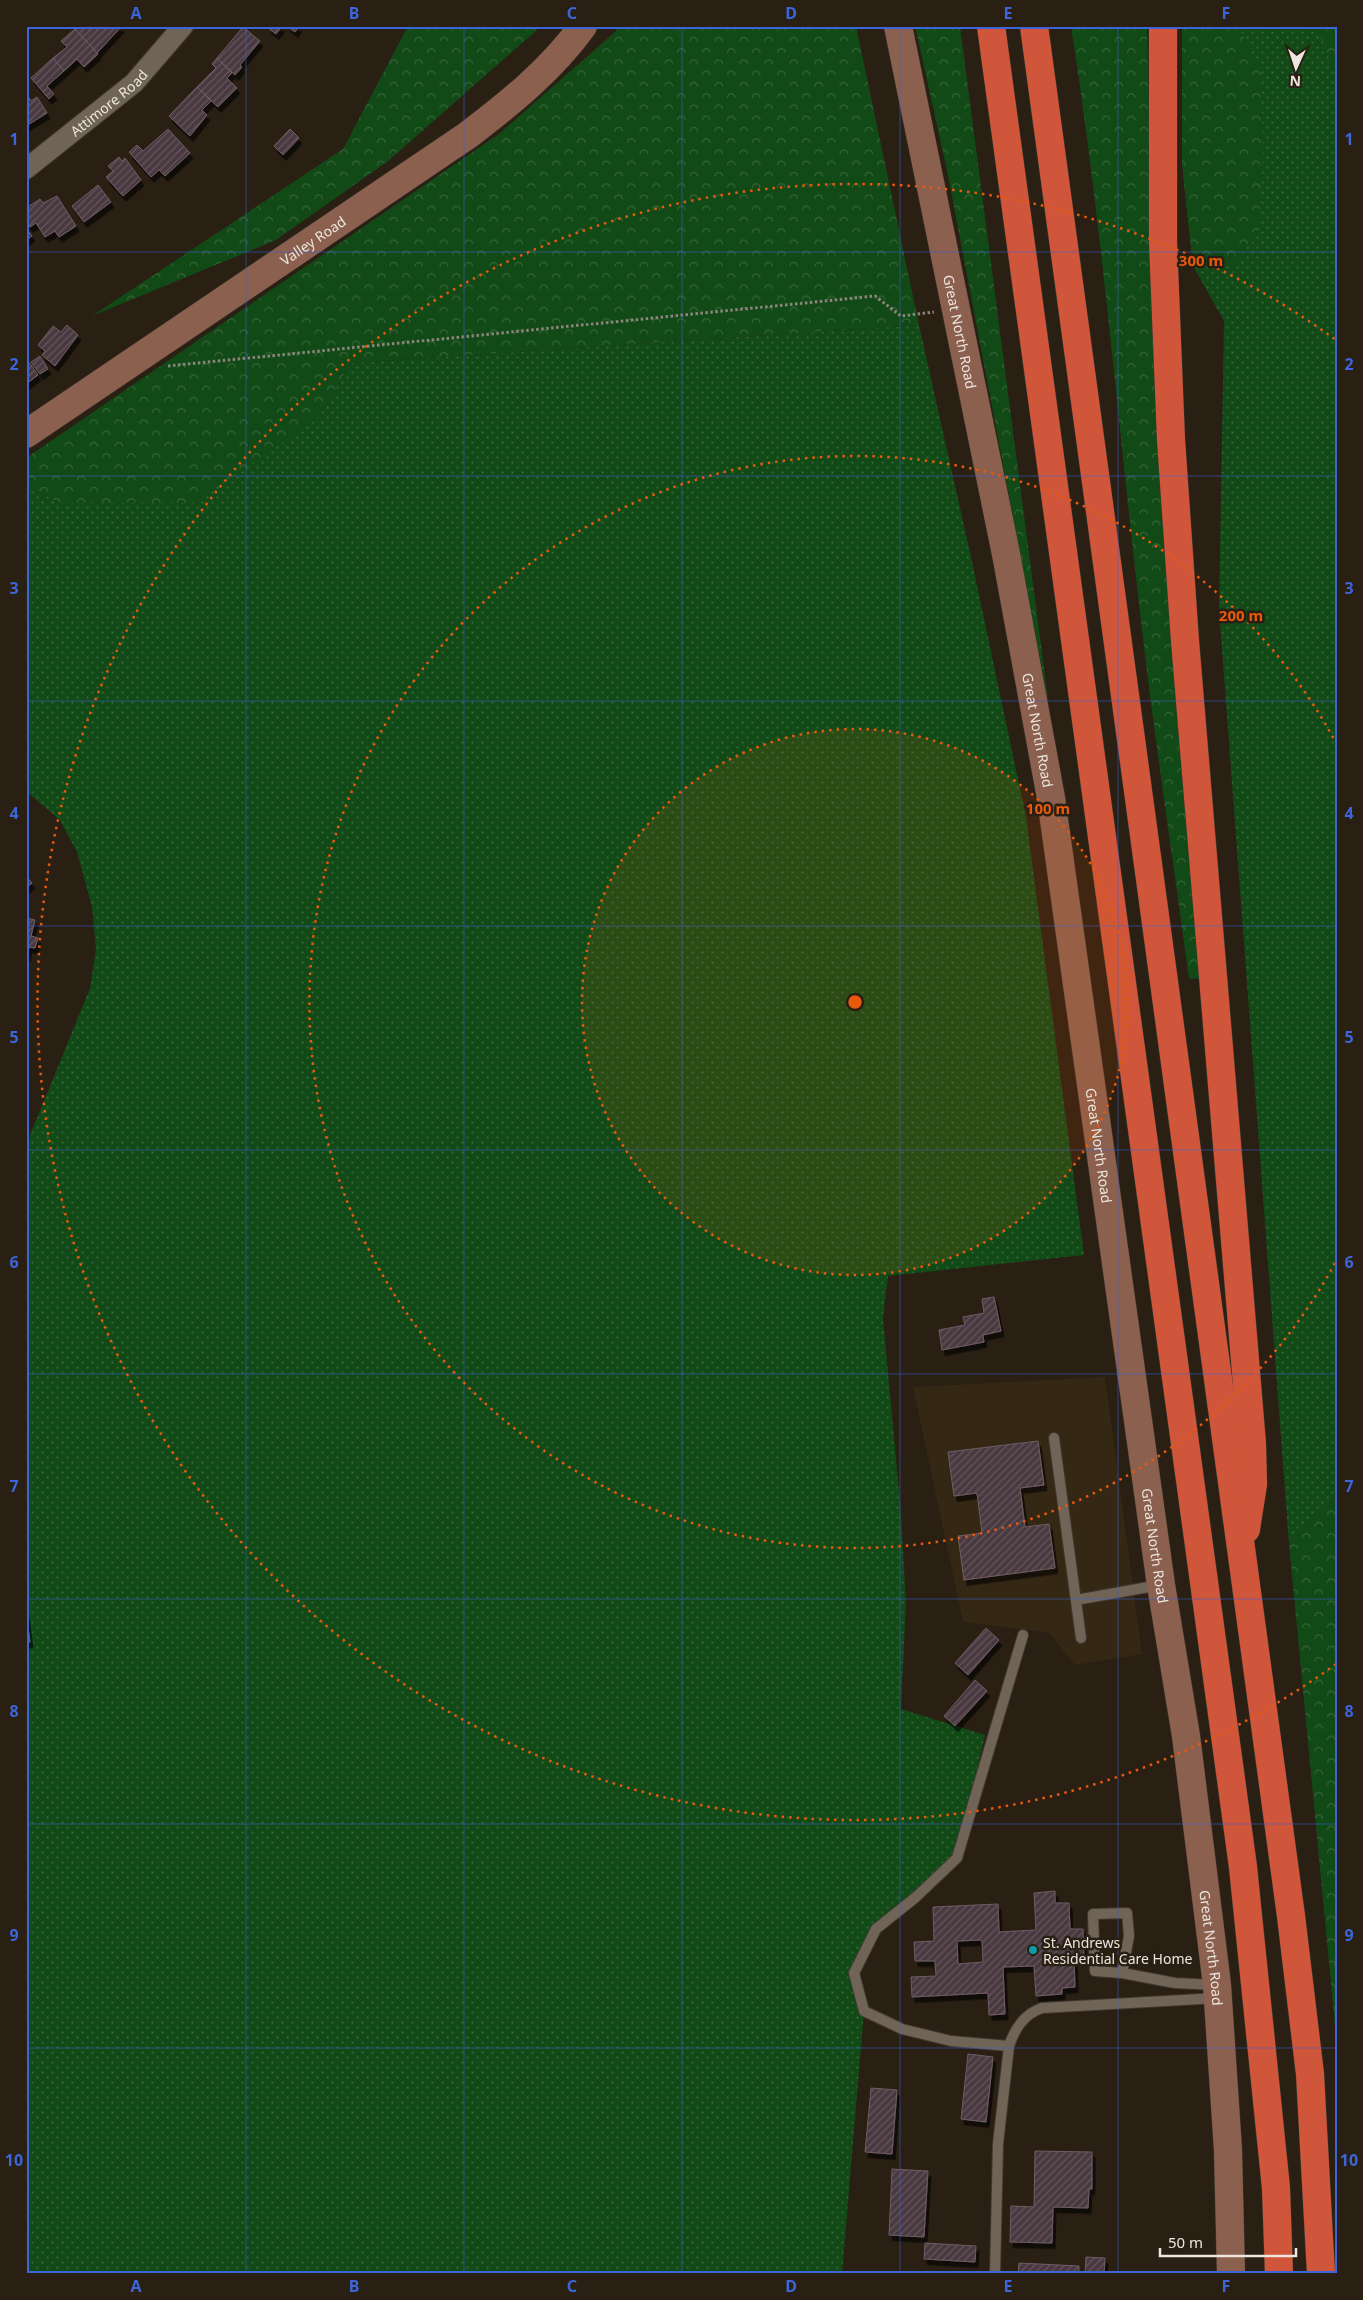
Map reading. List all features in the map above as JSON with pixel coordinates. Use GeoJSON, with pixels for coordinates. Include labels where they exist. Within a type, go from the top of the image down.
{"type":"FeatureCollection","features":[{"type":"Feature","properties":{"kind":"highway"},"geometry":{"type":"LineString","coordinates":[[991,26],[1243,1867],[1276,2188],[1279,2274]]}},
{"type":"Feature","properties":{"kind":"highway"},"geometry":{"type":"LineString","coordinates":[[1034,26],[1291,1916],[1310,2074],[1321,2274]]}},
{"type":"Feature","properties":{"kind":"highway"},"geometry":{"type":"LineString","coordinates":[[1163,26],[1163,242],[1171,440],[1184,641],[1252,1444],[1253,1484],[1242,1560]]}},
{"type":"Feature","properties":{"kind":"main road","name":"Valley Road"},"geometry":{"type":"LineString","coordinates":[[26,434],[468,136],[512,102],[545,71],[583,26]]}},
{"type":"Feature","properties":{"kind":"main road","name":"Great North Road"},"geometry":{"type":"LineString","coordinates":[[898,26],[1006,554],[1051,798],[1161,1585],[1186,1736],[1218,1991],[1228,2150],[1231,2274]]}},
{"type":"Feature","properties":{"kind":"street","name":"Attimore Road"},"geometry":{"type":"LineString","coordinates":[[26,169],[134,83],[183,26]]}},
{"type":"Feature","properties":{"kind":"lane"},"geometry":{"type":"LineString","coordinates":[[1054,1438],[1081,1638]]}},
{"type":"Feature","properties":{"kind":"lane"},"geometry":{"type":"LineString","coordinates":[[1076,1600],[1161,1585]]}},
{"type":"Feature","properties":{"kind":"lane"},"geometry":{"type":"LineString","coordinates":[[1009,2046],[951,2041],[902,2029],[864,2011],[854,1973],[876,1929],[916,1897],[957,1858],[1022,1635]]}},
{"type":"Feature","properties":{"kind":"lane"},"geometry":{"type":"LineString","coordinates":[[1122,1972],[1129,1936],[1126,1913],[1093,1914],[1095,1971],[1122,1972],[1218,1991]]}},
{"type":"Feature","properties":{"kind":"lane"},"geometry":{"type":"LineString","coordinates":[[995,2274],[998,2144],[1009,2046],[1014,2033],[1023,2019],[1030,2012],[1042,2008],[1218,1991]]}},
{"type":"Feature","properties":{"kind":"path"},"geometry":{"type":"LineString","coordinates":[[134,360],[159,367],[875,296],[901,316],[957,307]]}},
{"type":"Feature","properties":{"kind":"shaded area"},"geometry":{"type":"Polygon","coordinates":[[[1105,1377],[1142,1654],[1075,1665],[1049,1633],[963,1622],[913,1387],[1105,1377]]]}},
{"type":"Feature","properties":{"kind":"green space"},"geometry":{"type":"Polygon","coordinates":[[[408,26],[539,26],[537,30],[388,161],[276,240],[92,316],[343,149],[408,26]]]}},
{"type":"Feature","properties":{"kind":"green space"},"geometry":{"type":"Polygon","coordinates":[[[619,26],[856,26],[919,325],[351,363],[317,419],[193,503],[60,503],[26,485],[26,458],[499,134],[615,32],[619,26]]]}},
{"type":"Feature","properties":{"kind":"green space"},"geometry":{"type":"Polygon","coordinates":[[[915,26],[960,26],[1049,706],[948,175],[915,26]]]}},
{"type":"Feature","properties":{"kind":"green space"},"geometry":{"type":"Polygon","coordinates":[[[1071,26],[1147,26],[1151,224],[1203,978],[1189,979],[1146,664],[1093,185],[1071,26]]]}},
{"type":"Feature","properties":{"kind":"green space"},"geometry":{"type":"Polygon","coordinates":[[[1182,26],[1337,26],[1337,1497],[1289,1544],[1219,609],[1224,321],[1193,266],[1182,163],[1182,26]]]}},
{"type":"Feature","properties":{"kind":"green space"},"geometry":{"type":"Polygon","coordinates":[[[1182,26],[1239,26],[1261,73],[1263,154],[1259,234],[1233,264],[1193,266],[1182,163],[1182,26]]]}},
{"type":"Feature","properties":{"kind":"green space"},"geometry":{"type":"Polygon","coordinates":[[[1317,26],[1337,26],[1337,80],[1317,26]]]}},
{"type":"Feature","properties":{"kind":"green space"},"geometry":{"type":"Polygon","coordinates":[[[919,325],[971,557],[1026,817],[1084,1255],[888,1276],[883,1318],[901,1514],[906,1603],[901,1709],[985,1735],[957,1858],[876,1929],[854,1973],[864,2011],[842,2274],[26,2274],[26,1145],[90,988],[96,949],[92,907],[77,852],[60,820],[26,791],[26,485],[60,503],[317,419],[351,363],[919,325]]]}},
{"type":"Feature","properties":{"kind":"green space"},"geometry":{"type":"Polygon","coordinates":[[[1337,1497],[1337,2046],[1289,1544],[1337,1497]]]}},
{"type":"Feature","properties":{"kind":"building"},"geometry":{"type":"Polygon","coordinates":[[[77,26],[121,27],[97,53],[75,29],[77,26]]]}},
{"type":"Feature","properties":{"kind":"building"},"geometry":{"type":"Polygon","coordinates":[[[270,26],[282,26],[276,34],[268,28],[270,26]]]}},
{"type":"Feature","properties":{"kind":"building"},"geometry":{"type":"Polygon","coordinates":[[[287,26],[299,26],[295,32],[287,26]]]}},
{"type":"Feature","properties":{"kind":"building"},"geometry":{"type":"Polygon","coordinates":[[[243,27],[260,41],[240,65],[242,67],[235,75],[217,58],[243,27]]]}},
{"type":"Feature","properties":{"kind":"building"},"geometry":{"type":"Polygon","coordinates":[[[75,29],[98,54],[84,67],[77,59],[64,71],[53,58],[67,47],[61,41],[75,29]]]}},
{"type":"Feature","properties":{"kind":"building"},"geometry":{"type":"Polygon","coordinates":[[[53,58],[64,71],[47,86],[54,94],[49,99],[31,78],[53,58]]]}},
{"type":"Feature","properties":{"kind":"building"},"geometry":{"type":"Polygon","coordinates":[[[217,58],[232,73],[227,78],[237,88],[218,107],[197,87],[216,68],[212,64],[217,58]]]}},
{"type":"Feature","properties":{"kind":"building"},"geometry":{"type":"Polygon","coordinates":[[[197,87],[211,101],[202,110],[207,115],[190,136],[169,116],[197,87]]]}},
{"type":"Feature","properties":{"kind":"building"},"geometry":{"type":"Polygon","coordinates":[[[28,96],[31,101],[37,97],[47,113],[26,126],[28,96]]]}},
{"type":"Feature","properties":{"kind":"building"},"geometry":{"type":"Polygon","coordinates":[[[168,129],[190,153],[165,176],[159,170],[151,177],[129,152],[137,145],[143,151],[168,129]]]}},
{"type":"Feature","properties":{"kind":"building"},"geometry":{"type":"Polygon","coordinates":[[[290,129],[299,138],[283,155],[274,146],[290,129]]]}},
{"type":"Feature","properties":{"kind":"building"},"geometry":{"type":"Polygon","coordinates":[[[119,157],[122,161],[125,158],[141,180],[123,196],[106,177],[113,171],[108,166],[119,157]]]}},
{"type":"Feature","properties":{"kind":"building"},"geometry":{"type":"Polygon","coordinates":[[[98,185],[111,202],[84,222],[72,206],[98,185]]]}},
{"type":"Feature","properties":{"kind":"building"},"geometry":{"type":"Polygon","coordinates":[[[57,196],[76,226],[59,237],[55,231],[45,237],[36,223],[30,227],[26,221],[28,212],[26,208],[40,199],[43,203],[57,196]]]}},
{"type":"Feature","properties":{"kind":"building"},"geometry":{"type":"Polygon","coordinates":[[[26,228],[32,236],[26,240],[26,228]]]}},
{"type":"Feature","properties":{"kind":"building"},"geometry":{"type":"Polygon","coordinates":[[[67,325],[78,335],[55,366],[42,355],[45,351],[38,345],[53,326],[61,332],[67,325]]]}},
{"type":"Feature","properties":{"kind":"building"},"geometry":{"type":"Polygon","coordinates":[[[40,356],[48,369],[40,374],[31,362],[40,356]]]}},
{"type":"Feature","properties":{"kind":"building"},"geometry":{"type":"Polygon","coordinates":[[[26,358],[38,375],[26,384],[26,358]]]}},
{"type":"Feature","properties":{"kind":"building"},"geometry":{"type":"Polygon","coordinates":[[[26,876],[32,883],[26,888],[26,876]]]}},
{"type":"Feature","properties":{"kind":"building"},"geometry":{"type":"Polygon","coordinates":[[[26,918],[35,920],[31,936],[38,938],[35,948],[29,947],[27,956],[26,918]]]}},
{"type":"Feature","properties":{"kind":"building"},"geometry":{"type":"Polygon","coordinates":[[[994,1297],[1001,1331],[983,1335],[984,1342],[942,1350],[939,1330],[965,1325],[963,1317],[984,1313],[982,1299],[994,1297]]]}},
{"type":"Feature","properties":{"kind":"building"},"geometry":{"type":"Polygon","coordinates":[[[1038,1441],[1044,1485],[1020,1488],[1025,1527],[1049,1524],[1055,1568],[964,1580],[958,1536],[982,1533],[977,1493],[954,1496],[948,1452],[1038,1441]]]}},
{"type":"Feature","properties":{"kind":"building"},"geometry":{"type":"Polygon","coordinates":[[[26,1613],[30,1642],[26,1643],[26,1613]]]}},
{"type":"Feature","properties":{"kind":"building"},"geometry":{"type":"Polygon","coordinates":[[[986,1628],[999,1640],[968,1675],[955,1663],[986,1628]]]}},
{"type":"Feature","properties":{"kind":"building"},"geometry":{"type":"Polygon","coordinates":[[[975,1680],[987,1691],[955,1726],[944,1716],[975,1680]]]}},
{"type":"Feature","properties":{"kind":"building","name":"St. Andrews Residential Care Home"},"geometry":{"type":"Polygon","coordinates":[[[1055,1891],[1055,1903],[1069,1903],[1070,1929],[1083,1929],[1084,1959],[1074,1959],[1075,1987],[1062,1988],[1062,1994],[1036,1996],[1034,1966],[1003,1967],[1005,2014],[989,2015],[988,1993],[912,1997],[911,1977],[936,1976],[935,1961],[915,1961],[914,1942],[934,1941],[933,1907],[998,1904],[999,1932],[1036,1930],[1034,1893],[1055,1891]],[[982,1940],[957,1941],[958,1964],[983,1962],[982,1940]]]}},
{"type":"Feature","properties":{"kind":"building"},"geometry":{"type":"Polygon","coordinates":[[[968,2054],[993,2057],[986,2122],[961,2119],[968,2054]]]}},
{"type":"Feature","properties":{"kind":"building"},"geometry":{"type":"Polygon","coordinates":[[[871,2088],[897,2090],[892,2154],[865,2152],[871,2088]]]}},
{"type":"Feature","properties":{"kind":"building"},"geometry":{"type":"Polygon","coordinates":[[[1035,2151],[1092,2152],[1092,2189],[1089,2189],[1088,2208],[1053,2207],[1052,2243],[1010,2242],[1011,2206],[1034,2207],[1035,2151]]]}},
{"type":"Feature","properties":{"kind":"building"},"geometry":{"type":"Polygon","coordinates":[[[892,2169],[928,2171],[924,2237],[889,2235],[892,2169]]]}},
{"type":"Feature","properties":{"kind":"building"},"geometry":{"type":"Polygon","coordinates":[[[925,2243],[976,2246],[975,2262],[924,2259],[925,2243]]]}},
{"type":"Feature","properties":{"kind":"building"},"geometry":{"type":"Polygon","coordinates":[[[1086,2257],[1105,2258],[1104,2274],[1085,2274],[1086,2257]]]}},
{"type":"Feature","properties":{"kind":"building"},"geometry":{"type":"Polygon","coordinates":[[[1019,2263],[1079,2266],[1079,2274],[1018,2274],[1019,2263]]]}},
{"type":"Feature","properties":{"kind":"place","name":"St. Andrews Residential Care Home"},"geometry":{"type":"Point","coordinates":[1033,1950]}}]}
